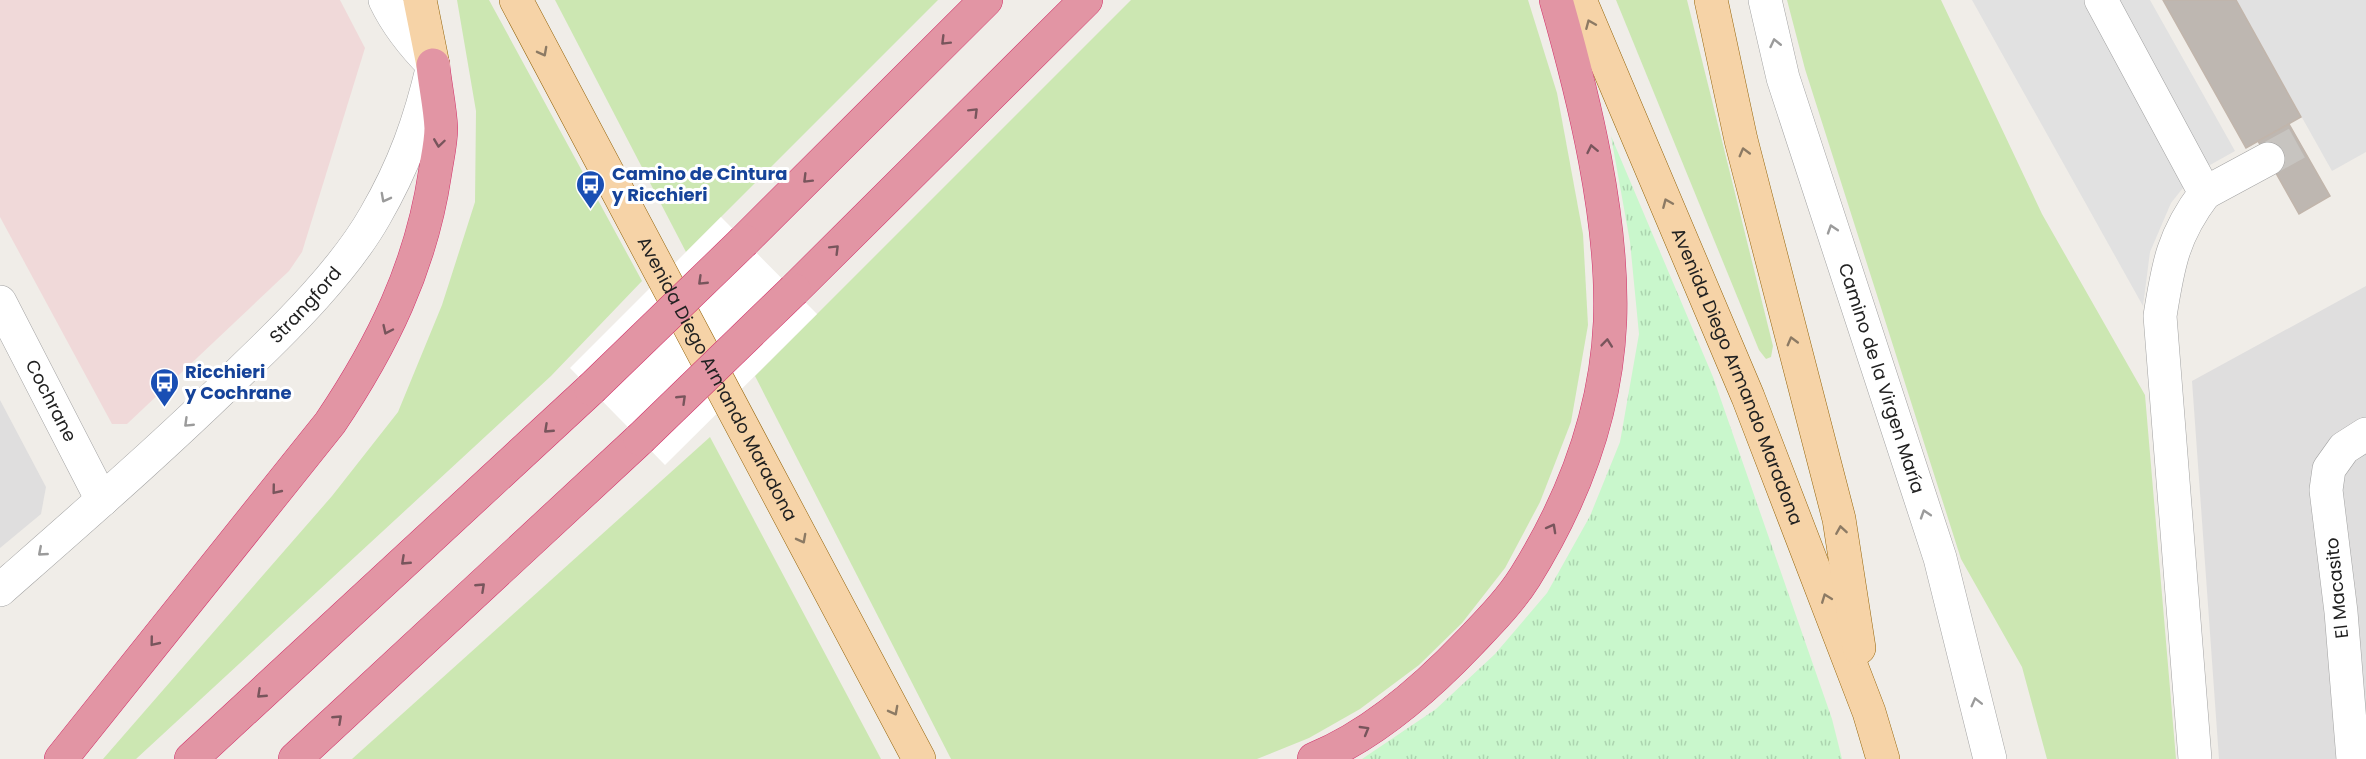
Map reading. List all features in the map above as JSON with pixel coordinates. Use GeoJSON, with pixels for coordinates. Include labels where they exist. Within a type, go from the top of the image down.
{"type":"FeatureCollection","features":[{"type":"Feature","properties":{"kind":"highway"},"geometry":{"type":"LineString","coordinates":[[191,759],[591,389],[744,241],[986,0]]}},
{"type":"Feature","properties":{"kind":"highway"},"geometry":{"type":"LineString","coordinates":[[295,759],[640,439],[794,290],[1086,0]]}},
{"type":"Feature","properties":{"kind":"highway"},"geometry":{"type":"LineString","coordinates":[[1314,759],[1374,725],[1436,678],[1482,630],[1524,579],[1560,514],[1591,440],[1604,380],[1610,321],[1607,260],[1597,171],[1572,55],[1556,0]]}},
{"type":"Feature","properties":{"kind":"highway"},"geometry":{"type":"LineString","coordinates":[[61,759],[330,423],[357,384],[385,334],[412,274],[429,210],[441,129],[433,64]]}},
{"type":"Feature","properties":{"kind":"main road"},"geometry":{"type":"LineString","coordinates":[[420,0],[433,64]]}},
{"type":"Feature","properties":{"kind":"main road","name":"Avenida Diego Armando Maradona"},"geometry":{"type":"LineString","coordinates":[[516,0],[919,759]]}},
{"type":"Feature","properties":{"kind":"main road","name":"Avenida Diego Armando Maradona"},"geometry":{"type":"LineString","coordinates":[[1580,0],[1748,396],[1869,712],[1883,759]]}},
{"type":"Feature","properties":{"kind":"main road"},"geometry":{"type":"LineString","coordinates":[[1711,0],[1741,140],[1839,519],[1869,712]]}},
{"type":"Feature","properties":{"kind":"street"},"geometry":{"type":"LineString","coordinates":[[386,0],[394,18],[414,46],[433,64]]}},
{"type":"Feature","properties":{"kind":"street","name":"Camino de la Virgen María"},"geometry":{"type":"LineString","coordinates":[[1765,0],[1783,78],[1940,558],[1990,759]]}},
{"type":"Feature","properties":{"kind":"street"},"geometry":{"type":"LineString","coordinates":[[2101,0],[2205,193]]}},
{"type":"Feature","properties":{"kind":"street","name":"Strangford"},"geometry":{"type":"LineString","coordinates":[[0,590],[183,428],[285,328],[338,266],[374,218],[400,168],[421,117],[433,64]]}},
{"type":"Feature","properties":{"kind":"street"},"geometry":{"type":"LineString","coordinates":[[2195,759],[2160,316],[2168,262],[2186,218],[2205,193],[2268,159]]}},
{"type":"Feature","properties":{"kind":"street","name":"Cochrane"},"geometry":{"type":"LineString","coordinates":[[0,302],[102,500]]}},
{"type":"Feature","properties":{"kind":"street","name":"El Macasito"},"geometry":{"type":"LineString","coordinates":[[2353,759],[2354,622],[2326,490],[2329,468],[2344,448],[2366,434]]}},
{"type":"Feature","properties":{"kind":"shaded area"},"geometry":{"type":"Polygon","coordinates":[[[0,0],[340,0],[365,48],[302,252],[289,271],[127,424],[112,424],[0,217],[0,0]]]}},
{"type":"Feature","properties":{"kind":"shaded area"},"geometry":{"type":"Polygon","coordinates":[[[1972,0],[2150,0],[2235,151],[2194,174],[2171,203],[2150,252],[2143,306],[1972,0]]]}},
{"type":"Feature","properties":{"kind":"shaded area"},"geometry":{"type":"Polygon","coordinates":[[[2236,0],[2366,0],[2366,152],[2332,171],[2236,0]]]}},
{"type":"Feature","properties":{"kind":"shaded area"},"geometry":{"type":"Polygon","coordinates":[[[2366,286],[2366,759],[2219,759],[2192,381],[2366,286]]]}},
{"type":"Feature","properties":{"kind":"shaded area"},"geometry":{"type":"Polygon","coordinates":[[[0,400],[46,487],[41,514],[0,548],[0,400]]]}},
{"type":"Feature","properties":{"kind":"green space"},"geometry":{"type":"Polygon","coordinates":[[[457,0],[489,0],[642,281],[551,376],[136,759],[103,759],[332,496],[398,412],[442,305],[475,202],[476,111],[457,0]]]}},
{"type":"Feature","properties":{"kind":"green space"},"geometry":{"type":"Polygon","coordinates":[[[555,0],[938,0],[686,252],[555,0]]]}},
{"type":"Feature","properties":{"kind":"green space"},"geometry":{"type":"Polygon","coordinates":[[[1131,0],[1528,0],[1557,93],[1583,234],[1588,325],[1571,422],[1540,502],[1505,568],[1462,623],[1419,665],[1360,709],[1309,738],[1257,759],[951,759],[755,376],[1131,0]]]}},
{"type":"Feature","properties":{"kind":"green space"},"geometry":{"type":"Polygon","coordinates":[[[1616,0],[1687,0],[1773,346],[1771,357],[1766,359],[1759,350],[1616,0]]]}},
{"type":"Feature","properties":{"kind":"green space"},"geometry":{"type":"Polygon","coordinates":[[[1787,0],[1941,0],[2042,214],[2145,395],[2176,759],[2047,759],[2022,667],[1961,559],[1805,69],[1787,0]]]}},
{"type":"Feature","properties":{"kind":"green space"},"geometry":{"type":"Polygon","coordinates":[[[1611,136],[1713,377],[1832,719],[1842,759],[1362,759],[1436,709],[1495,654],[1547,593],[1590,516],[1620,442],[1639,334],[1630,242],[1611,136]]]}},
{"type":"Feature","properties":{"kind":"green space"},"geometry":{"type":"Polygon","coordinates":[[[710,437],[881,759],[352,759],[710,437]]]}},
{"type":"Feature","properties":{"kind":"pier"},"geometry":{"type":"Polygon","coordinates":[[[721,217],[817,314],[665,465],[570,368],[721,217]]]}},
{"type":"Feature","properties":{"kind":"building"},"geometry":{"type":"Polygon","coordinates":[[[2163,0],[2236,0],[2301,117],[2246,148],[2163,0]]]}},
{"type":"Feature","properties":{"kind":"building"},"geometry":{"type":"Polygon","coordinates":[[[2289,124],[2330,196],[2299,214],[2258,141],[2289,124]]]}},
{"type":"Feature","properties":{"kind":"tunnel"},"geometry":{"type":"LineString","coordinates":[[2268,159],[2299,142]]}},
{"type":"Feature","properties":{"kind":"place","name":"Camino de Cintura y Ricchieri"},"geometry":{"type":"Point","coordinates":[591,210]}},
{"type":"Feature","properties":{"kind":"place","name":"Ricchieri y Cochrane"},"geometry":{"type":"Point","coordinates":[164,408]}}]}
